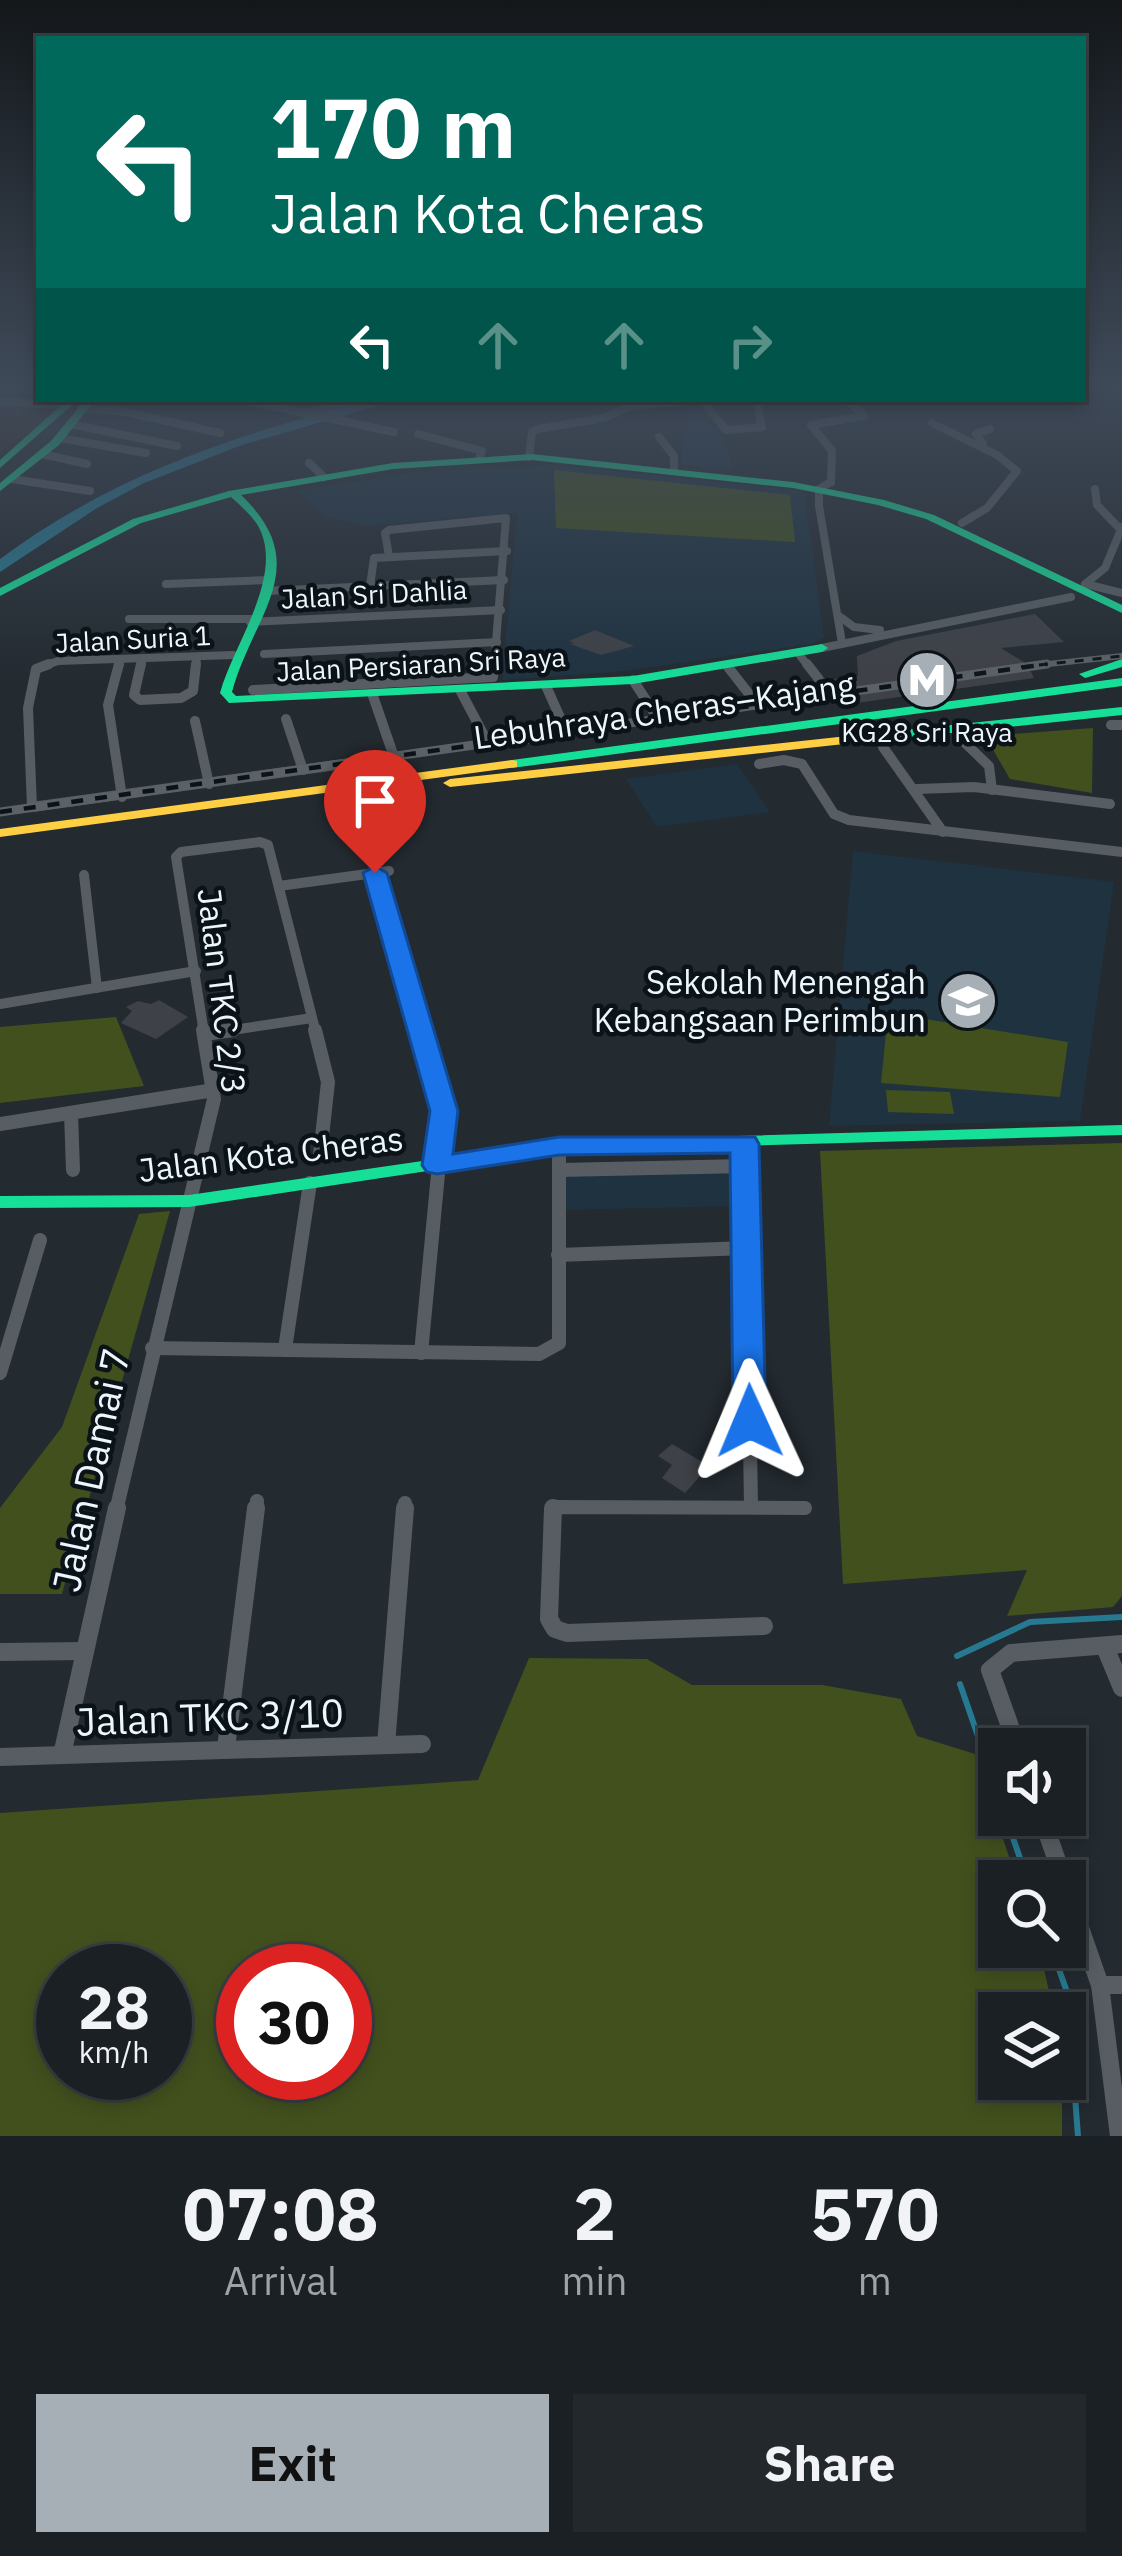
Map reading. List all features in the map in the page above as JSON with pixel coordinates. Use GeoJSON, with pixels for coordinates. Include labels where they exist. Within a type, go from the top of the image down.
{"type":"FeatureCollection","features":[{"type":"Feature","properties":{"kind":"main road"},"geometry":{"type":"LineString","coordinates":[[0,597],[152,515],[267,487]]}},
{"type":"Feature","properties":{"kind":"main road"},"geometry":{"type":"LineString","coordinates":[[791,487],[932,510],[1082,591]]}},
{"type":"Feature","properties":{"kind":"main road"},"geometry":{"type":"LineString","coordinates":[[827,492],[931,517],[1082,591],[1122,601]]}},
{"type":"Feature","properties":{"kind":"main road"},"geometry":{"type":"LineString","coordinates":[[233,493],[268,532],[267,585]]}},
{"type":"Feature","properties":{"kind":"main road","name":"Jalan Persiaran Sri Raya"},"geometry":{"type":"LineString","coordinates":[[267,585],[226,673],[226,693],[233,700],[633,680],[822,648]]}},
{"type":"Feature","properties":{"kind":"main road"},"geometry":{"type":"LineString","coordinates":[[670,741],[772,720],[1085,674],[1122,679]]}},
{"type":"Feature","properties":{"kind":"main road","name":"Lebuhraya Cheras–Kajang"},"geometry":{"type":"LineString","coordinates":[[0,833],[1122,679]]}},
{"type":"Feature","properties":{"kind":"main road","name":"Lebuhraya Cheras–Kajang"},"geometry":{"type":"LineString","coordinates":[[0,847],[1122,679]]}},
{"type":"Feature","properties":{"kind":"main road"},"geometry":{"type":"LineString","coordinates":[[450,783],[1115,718]]}},
{"type":"Feature","properties":{"kind":"main road","name":"Jalan Kota Cheras"},"geometry":{"type":"LineString","coordinates":[[0,1202],[189,1201],[559,1146],[745,1144],[1100,1131],[1122,1126]]}},
{"type":"Feature","properties":{"kind":"street"},"geometry":{"type":"LineString","coordinates":[[67,487],[89,490]]}},
{"type":"Feature","properties":{"kind":"street"},"geometry":{"type":"LineString","coordinates":[[828,487],[842,643]]}},
{"type":"Feature","properties":{"kind":"street"},"geometry":{"type":"LineString","coordinates":[[962,523],[987,508],[1004,487]]}},
{"type":"Feature","properties":{"kind":"street"},"geometry":{"type":"LineString","coordinates":[[842,643],[1040,604],[1082,591],[1109,563],[1121,528],[1097,506],[1095,489]]}},
{"type":"Feature","properties":{"kind":"street"},"geometry":{"type":"LineString","coordinates":[[253,690],[377,692],[494,676],[506,518],[389,530],[385,533],[389,556]]}},
{"type":"Feature","properties":{"kind":"street"},"geometry":{"type":"LineString","coordinates":[[370,586],[371,560],[507,551]]}},
{"type":"Feature","properties":{"kind":"street"},"geometry":{"type":"LineString","coordinates":[[166,584],[370,586],[504,580]]}},
{"type":"Feature","properties":{"kind":"street"},"geometry":{"type":"LineString","coordinates":[[842,643],[1082,591]]}},
{"type":"Feature","properties":{"kind":"street","name":"Jalan Sri Dahlia"},"geometry":{"type":"LineString","coordinates":[[129,619],[251,621],[501,610]]}},
{"type":"Feature","properties":{"kind":"street"},"geometry":{"type":"LineString","coordinates":[[838,615],[861,630],[893,629]]}},
{"type":"Feature","properties":{"kind":"street"},"geometry":{"type":"LineString","coordinates":[[372,616],[375,649]]}},
{"type":"Feature","properties":{"kind":"street"},"geometry":{"type":"LineString","coordinates":[[264,654],[497,643]]}},
{"type":"Feature","properties":{"kind":"street","name":"Jalan Persiaran Sri Raya"},"geometry":{"type":"LineString","coordinates":[[822,648],[842,643]]}},
{"type":"Feature","properties":{"kind":"street"},"geometry":{"type":"LineString","coordinates":[[798,653],[818,678]]}},
{"type":"Feature","properties":{"kind":"street","name":"Jalan Suria 1"},"geometry":{"type":"LineString","coordinates":[[122,797],[32,807],[28,708],[36,669],[58,661],[233,656]]}},
{"type":"Feature","properties":{"kind":"street"},"geometry":{"type":"LineString","coordinates":[[143,658],[134,695],[140,700],[187,696],[193,691],[196,657]]}},
{"type":"Feature","properties":{"kind":"street"},"geometry":{"type":"LineString","coordinates":[[121,659],[109,705],[122,797],[396,756],[377,692]]}},
{"type":"Feature","properties":{"kind":"street"},"geometry":{"type":"LineString","coordinates":[[728,667],[753,699]]}},
{"type":"Feature","properties":{"kind":"street"},"geometry":{"type":"LineString","coordinates":[[633,680],[655,714]]}},
{"type":"Feature","properties":{"kind":"street"},"geometry":{"type":"LineString","coordinates":[[460,691],[487,741],[567,733],[546,686]]}},
{"type":"Feature","properties":{"kind":"street"},"geometry":{"type":"LineString","coordinates":[[286,719],[303,770]]}},
{"type":"Feature","properties":{"kind":"street"},"geometry":{"type":"LineString","coordinates":[[195,721],[209,784]]}},
{"type":"Feature","properties":{"kind":"street"},"geometry":{"type":"LineString","coordinates":[[961,740],[989,766],[992,790]]}},
{"type":"Feature","properties":{"kind":"street"},"geometry":{"type":"LineString","coordinates":[[883,747],[943,832]]}},
{"type":"Feature","properties":{"kind":"street"},"geometry":{"type":"LineString","coordinates":[[759,764],[784,760],[802,764],[834,814],[849,820],[1122,852]]}},
{"type":"Feature","properties":{"kind":"street"},"geometry":{"type":"LineString","coordinates":[[917,789],[992,790],[1110,804]]}},
{"type":"Feature","properties":{"kind":"street","name":"Jalan TKC 2/3"},"geometry":{"type":"LineString","coordinates":[[189,1201],[214,1090],[176,857],[181,852],[260,842],[268,845],[279,886]]}},
{"type":"Feature","properties":{"kind":"street"},"geometry":{"type":"LineString","coordinates":[[320,1155],[328,1082],[279,886],[382,872],[444,1111],[421,1353]]}},
{"type":"Feature","properties":{"kind":"street"},"geometry":{"type":"LineString","coordinates":[[84,875],[97,988]]}},
{"type":"Feature","properties":{"kind":"street"},"geometry":{"type":"LineString","coordinates":[[0,1004],[196,971]]}},
{"type":"Feature","properties":{"kind":"street"},"geometry":{"type":"LineString","coordinates":[[205,1034],[312,1018]]}},
{"type":"Feature","properties":{"kind":"street"},"geometry":{"type":"LineString","coordinates":[[0,1124],[214,1090]]}},
{"type":"Feature","properties":{"kind":"street"},"geometry":{"type":"LineString","coordinates":[[71,1113],[73,1170]]}},
{"type":"Feature","properties":{"kind":"street"},"geometry":{"type":"LineString","coordinates":[[745,1144],[752,1505]]}},
{"type":"Feature","properties":{"kind":"street"},"geometry":{"type":"LineString","coordinates":[[152,1348],[539,1354],[559,1343],[559,1146]]}},
{"type":"Feature","properties":{"kind":"street"},"geometry":{"type":"LineString","coordinates":[[559,1170],[746,1166]]}},
{"type":"Feature","properties":{"kind":"street"},"geometry":{"type":"LineString","coordinates":[[285,1349],[310,1183]]}},
{"type":"Feature","properties":{"kind":"street","name":"Jalan Damai 7"},"geometry":{"type":"LineString","coordinates":[[62,1755],[189,1201]]}},
{"type":"Feature","properties":{"kind":"street"},"geometry":{"type":"LineString","coordinates":[[0,1373],[40,1240]]}},
{"type":"Feature","properties":{"kind":"street"},"geometry":{"type":"LineString","coordinates":[[559,1255],[746,1248]]}},
{"type":"Feature","properties":{"kind":"street"},"geometry":{"type":"LineString","coordinates":[[226,1748],[257,1501]]}},
{"type":"Feature","properties":{"kind":"street"},"geometry":{"type":"LineString","coordinates":[[386,1745],[405,1504]]}},
{"type":"Feature","properties":{"kind":"street"},"geometry":{"type":"LineString","coordinates":[[764,1626],[567,1633],[555,1629],[549,1618],[553,1507],[805,1508]]}},
{"type":"Feature","properties":{"kind":"street"},"geometry":{"type":"LineString","coordinates":[[1011,1728],[990,1670],[1011,1653],[1114,1646],[1122,1688]]}},
{"type":"Feature","properties":{"kind":"street"},"geometry":{"type":"LineString","coordinates":[[0,1652],[85,1651]]}},
{"type":"Feature","properties":{"kind":"street","name":"Jalan TKC 3/10"},"geometry":{"type":"LineString","coordinates":[[0,1757],[422,1744]]}},
{"type":"Feature","properties":{"kind":"street"},"geometry":{"type":"LineString","coordinates":[[1086,1931],[1111,1985],[1119,2136]]}},
{"type":"Feature","properties":{"kind":"shaded area"},"geometry":{"type":"Polygon","coordinates":[[[324,487],[763,487],[804,491],[824,638],[811,644],[626,671],[502,680],[517,513],[366,526],[326,517],[296,491],[324,487]]]}},
{"type":"Feature","properties":{"kind":"shaded area"},"geometry":{"type":"Polygon","coordinates":[[[737,764],[770,812],[657,827],[626,779],[737,764]]]}},
{"type":"Feature","properties":{"kind":"shaded area","name":"Sekolah Menengah Kebangsaan Perimbun"},"geometry":{"type":"Polygon","coordinates":[[[853,851],[1114,882],[1080,1121],[829,1126],[853,851]]]}},
{"type":"Feature","properties":{"kind":"shaded area"},"geometry":{"type":"Polygon","coordinates":[[[739,1170],[740,1206],[566,1210],[566,1174],[739,1170]]]}},
{"type":"Feature","properties":{"kind":"green space"},"geometry":{"type":"Polygon","coordinates":[[[555,487],[711,487],[790,495],[795,542],[556,528],[555,487]]]}},
{"type":"Feature","properties":{"kind":"green space"},"geometry":{"type":"Polygon","coordinates":[[[1093,728],[1092,793],[1010,779],[985,736],[1093,728]]]}},
{"type":"Feature","properties":{"kind":"green space"},"geometry":{"type":"Polygon","coordinates":[[[888,1013],[1068,1042],[1060,1097],[881,1083],[888,1013]]]}},
{"type":"Feature","properties":{"kind":"green space"},"geometry":{"type":"Polygon","coordinates":[[[116,1017],[144,1086],[0,1103],[0,1027],[116,1017]]]}},
{"type":"Feature","properties":{"kind":"green space"},"geometry":{"type":"Polygon","coordinates":[[[886,1090],[950,1092],[954,1114],[888,1112],[886,1090]]]}},
{"type":"Feature","properties":{"kind":"green space"},"geometry":{"type":"Polygon","coordinates":[[[1122,1143],[1122,1596],[1113,1607],[1007,1616],[1027,1570],[843,1584],[820,1151],[1122,1143]]]}},
{"type":"Feature","properties":{"kind":"green space"},"geometry":{"type":"Polygon","coordinates":[[[170,1211],[62,1594],[0,1594],[0,1508],[62,1427],[139,1214],[170,1211]]]}},
{"type":"Feature","properties":{"kind":"green space"},"geometry":{"type":"Polygon","coordinates":[[[529,1658],[647,1659],[692,1685],[822,1685],[901,1699],[917,1736],[975,1754],[978,1836],[1002,1836],[1010,1860],[978,1860],[978,1968],[1044,1968],[1049,1992],[978,1992],[978,2100],[1062,2100],[1062,2136],[0,2136],[0,1813],[478,1780],[529,1658]]]}},
{"type":"Feature","properties":{"kind":"building"},"geometry":{"type":"Polygon","coordinates":[[[1035,614],[1064,642],[1001,648],[1027,664],[1034,678],[842,705],[822,692],[827,680],[858,676],[857,656],[896,641],[1035,614]]]}},
{"type":"Feature","properties":{"kind":"building"},"geometry":{"type":"Polygon","coordinates":[[[595,630],[634,646],[601,655],[570,644],[595,630]]]}},
{"type":"Feature","properties":{"kind":"building"},"geometry":{"type":"Polygon","coordinates":[[[159,1000],[188,1017],[156,1039],[121,1023],[132,1011],[126,1007],[159,1000]]]}},
{"type":"Feature","properties":{"kind":"building"},"geometry":{"type":"Polygon","coordinates":[[[672,1444],[709,1466],[685,1493],[662,1478],[672,1465],[658,1456],[672,1444]]]}},
{"type":"Feature","properties":{"kind":"waterway"},"geometry":{"type":"LineString","coordinates":[[0,567],[45,533],[126,487]]}},
{"type":"Feature","properties":{"kind":"waterway"},"geometry":{"type":"LineString","coordinates":[[957,1656],[1030,1622],[1122,1617]]}},
{"type":"Feature","properties":{"kind":"waterway"},"geometry":{"type":"LineString","coordinates":[[960,1684],[978,1736]]}},
{"type":"Feature","properties":{"kind":"waterway"},"geometry":{"type":"LineString","coordinates":[[1012,1836],[1021,1860]]}},
{"type":"Feature","properties":{"kind":"waterway"},"geometry":{"type":"LineString","coordinates":[[1058,1968],[1067,1992],[1078,2136]]}},
{"type":"Feature","properties":{"kind":"tunnel"},"geometry":{"type":"LineString","coordinates":[[818,678],[832,696]]}},
{"type":"Feature","properties":{"kind":"railway"},"geometry":{"type":"LineString","coordinates":[[1042,665],[1122,656]]}},
{"type":"Feature","properties":{"kind":"railway"},"geometry":{"type":"LineString","coordinates":[[1042,665],[1047,664]]}},
{"type":"Feature","properties":{"kind":"railway"},"geometry":{"type":"LineString","coordinates":[[0,812],[1042,665]]}},
{"type":"Feature","properties":{"kind":"railway"},"geometry":{"type":"LineString","coordinates":[[1021,667],[1042,665]]}},
{"type":"Feature","properties":{"kind":"traffic: fast"},"geometry":{"type":"LineString","coordinates":[[0,593],[137,521],[270,487]]}},
{"type":"Feature","properties":{"kind":"traffic: fast"},"geometry":{"type":"LineString","coordinates":[[802,487],[930,517],[1122,609]]}},
{"type":"Feature","properties":{"kind":"traffic: fast"},"geometry":{"type":"LineString","coordinates":[[233,493],[255,514],[271,549],[267,590],[226,693],[233,700],[633,680],[822,648]]}},
{"type":"Feature","properties":{"kind":"traffic: fast"},"geometry":{"type":"LineString","coordinates":[[1085,674],[1122,663]]}},
{"type":"Feature","properties":{"kind":"traffic: fast"},"geometry":{"type":"LineString","coordinates":[[512,764],[1122,682]]}},
{"type":"Feature","properties":{"kind":"traffic: fast"},"geometry":{"type":"LineString","coordinates":[[903,734],[1122,711]]}},
{"type":"Feature","properties":{"kind":"traffic: fast"},"geometry":{"type":"LineString","coordinates":[[0,1202],[189,1201],[559,1146],[1122,1130]]}},
{"type":"Feature","properties":{"kind":"traffic: slow"},"geometry":{"type":"LineString","coordinates":[[450,783],[903,734]]}},
{"type":"Feature","properties":{"kind":"traffic: slow"},"geometry":{"type":"LineString","coordinates":[[0,833],[512,764]]}},
{"type":"Feature","properties":{"kind":"place","name":"KG28 Sri Raya"},"geometry":{"type":"Point","coordinates":[927,680]}},
{"type":"Feature","properties":{"kind":"place","name":"Sekolah Menengah Kebangsaan Perimbun"},"geometry":{"type":"Point","coordinates":[968,1001]}},
{"type":"Feature","properties":{"kind":"route"},"geometry":{"type":"LineString","coordinates":[[375,873],[398,938],[444,1111],[437,1165],[559,1146],[745,1144],[750,1421]]}}]}
